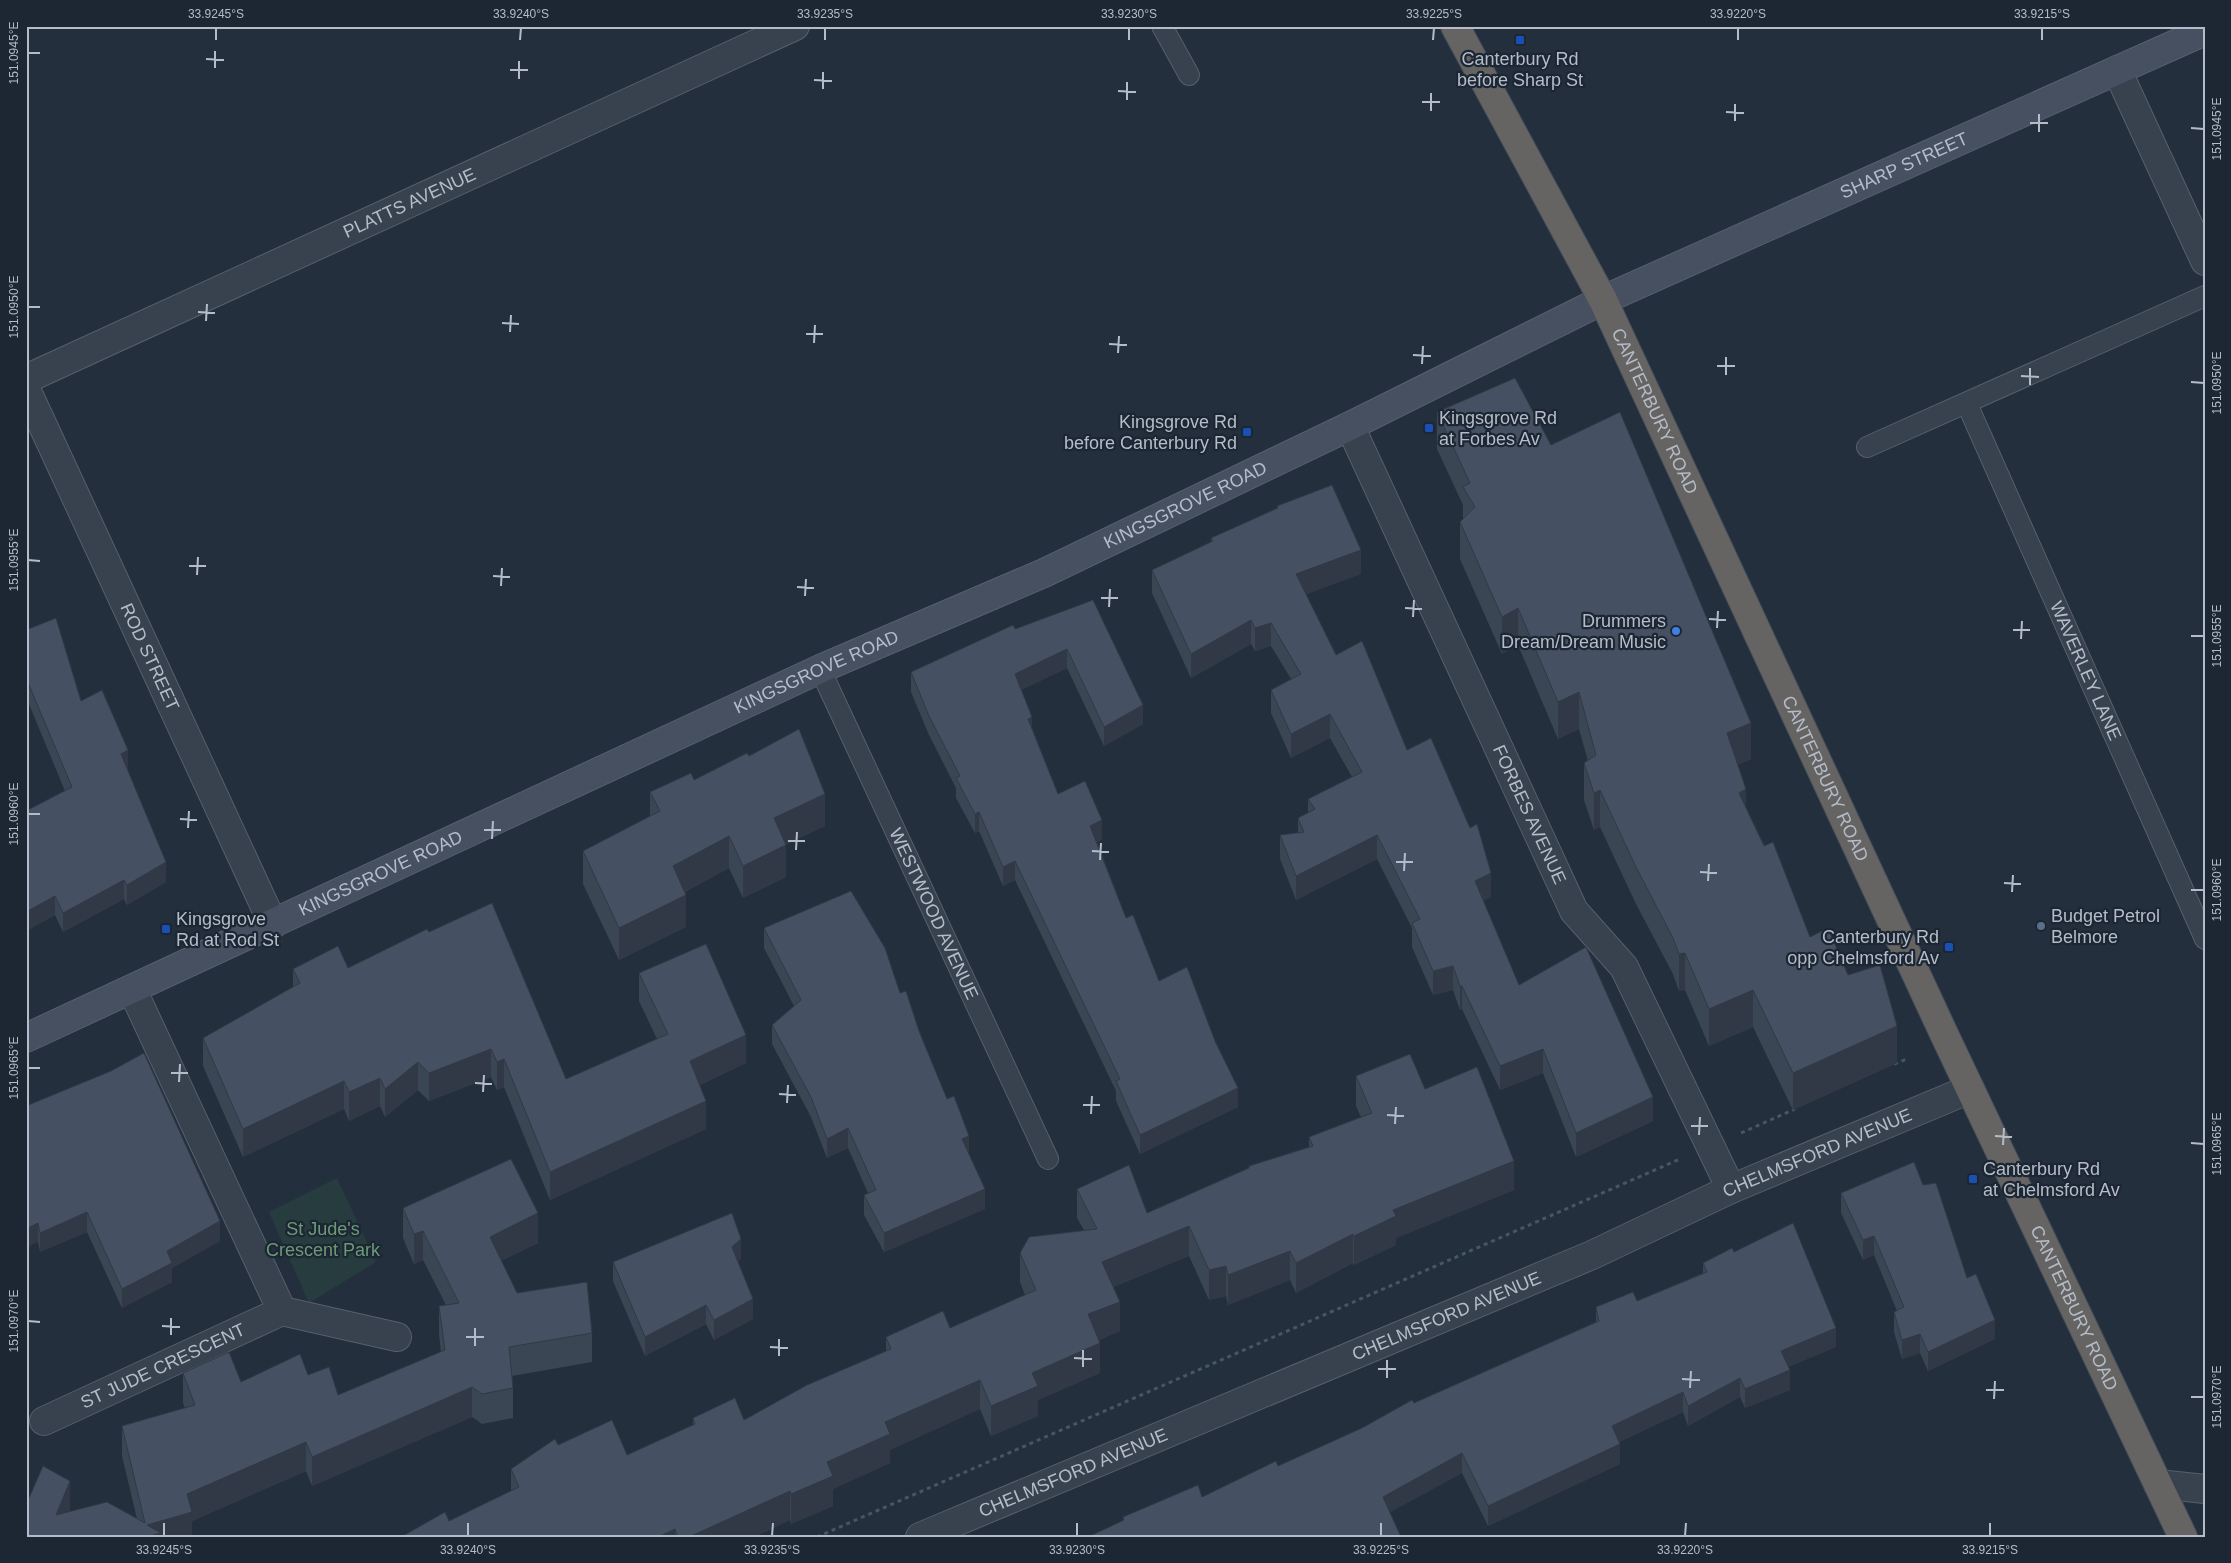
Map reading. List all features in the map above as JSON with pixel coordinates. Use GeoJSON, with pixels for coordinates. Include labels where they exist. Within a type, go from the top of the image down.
{"type":"FeatureCollection","features":[{"type":"Feature","properties":{"kind":"highway","name":"CANTERBURY ROAD"},"geometry":{"type":"LineString","coordinates":[[1455,26],[1603,300],[1970,1089],[2183,1537]]}},
{"type":"Feature","properties":{"kind":"main road","name":"SHARP STREET"},"geometry":{"type":"LineString","coordinates":[[1603,300],[2205,31]]}},
{"type":"Feature","properties":{"kind":"main road","name":"KINGSGROVE ROAD"},"geometry":{"type":"LineString","coordinates":[[26,1038],[820,669],[1044,573],[1350,426],[1603,300]]}},
{"type":"Feature","properties":{"kind":"street","name":"PLATTS AVENUE"},"geometry":{"type":"LineString","coordinates":[[26,379],[795,26]]}},
{"type":"Feature","properties":{"kind":"street"},"geometry":{"type":"LineString","coordinates":[[2117,70],[2205,261]]}},
{"type":"Feature","properties":{"kind":"street","name":"ROD STREET"},"geometry":{"type":"LineString","coordinates":[[26,389],[273,924]]}},
{"type":"Feature","properties":{"kind":"street","name":"FORBES AVENUE"},"geometry":{"type":"LineString","coordinates":[[1350,426],[1574,911],[1624,967],[1731,1189]]}},
{"type":"Feature","properties":{"kind":"street"},"geometry":{"type":"LineString","coordinates":[[132,989],[282,1312],[397,1337]]}},
{"type":"Feature","properties":{"kind":"street","name":"CHELMSFORD AVENUE"},"geometry":{"type":"LineString","coordinates":[[920,1537],[1592,1255],[1731,1189],[1970,1089]]}},
{"type":"Feature","properties":{"kind":"street","name":"ST JUDE CRESCENT"},"geometry":{"type":"LineString","coordinates":[[44,1421],[282,1312]]}},
{"type":"Feature","properties":{"kind":"street"},"geometry":{"type":"LineString","coordinates":[[2158,1484],[2205,1489]]}},
{"type":"Feature","properties":{"kind":"lane"},"geometry":{"type":"LineString","coordinates":[[1162,26],[1188,75]]}},
{"type":"Feature","properties":{"kind":"lane"},"geometry":{"type":"LineString","coordinates":[[1867,447],[1967,404],[2205,296]]}},
{"type":"Feature","properties":{"kind":"lane","name":"WAVERLEY LANE"},"geometry":{"type":"LineString","coordinates":[[1967,404],[2205,939]]}},
{"type":"Feature","properties":{"kind":"lane","name":"WESTWOOD AVENUE"},"geometry":{"type":"LineString","coordinates":[[820,669],[1048,1159]]}},
{"type":"Feature","properties":{"kind":"path"},"geometry":{"type":"LineString","coordinates":[[1888,1067],[1907,1059]]}},
{"type":"Feature","properties":{"kind":"path"},"geometry":{"type":"LineString","coordinates":[[817,1537],[1800,1107]]}},
{"type":"Feature","properties":{"kind":"green space","name":"St Jude's Crescent Park"},"geometry":{"type":"Polygon","coordinates":[[[337,1178],[376,1262],[309,1303],[269,1212],[337,1178]]]}},
{"type":"Feature","properties":{"kind":"building"},"geometry":{"type":"Polygon","coordinates":[[[1515,378],[1551,445],[1620,412],[1751,723],[1727,733],[1746,789],[1739,793],[1764,846],[1773,842],[1810,937],[1828,928],[1848,975],[1880,965],[1897,1026],[1793,1073],[1753,990],[1709,1009],[1685,953],[1679,954],[1673,938],[1636,867],[1600,790],[1594,793],[1584,763],[1596,755],[1579,692],[1558,702],[1518,608],[1502,617],[1460,522],[1475,507],[1463,487],[1470,483],[1437,412],[1515,378]]]}},
{"type":"Feature","properties":{"kind":"building"},"geometry":{"type":"Polygon","coordinates":[[[1332,485],[1361,550],[1296,574],[1336,655],[1362,641],[1407,750],[1431,738],[1470,828],[1477,824],[1491,873],[1475,881],[1519,985],[1586,947],[1653,1097],[1576,1133],[1543,1049],[1500,1066],[1462,986],[1460,986],[1453,966],[1433,971],[1412,923],[1420,919],[1377,835],[1296,876],[1280,835],[1304,832],[1298,818],[1315,809],[1308,799],[1362,772],[1330,714],[1291,734],[1271,690],[1301,674],[1271,623],[1255,628],[1251,620],[1191,654],[1152,570],[1213,541],[1211,538],[1278,508],[1277,506],[1332,485]]]}},
{"type":"Feature","properties":{"kind":"building"},"geometry":{"type":"Polygon","coordinates":[[[1093,600],[1143,705],[1104,727],[1067,649],[1015,674],[1032,717],[1028,719],[1058,794],[1085,781],[1102,820],[1090,826],[1126,918],[1133,915],[1159,981],[1187,967],[1215,1041],[1238,1088],[1140,1135],[1116,1081],[1120,1079],[1015,861],[1003,867],[979,812],[975,814],[956,778],[960,776],[929,716],[911,672],[1013,625],[1015,629],[1093,600]]]}},
{"type":"Feature","properties":{"kind":"building"},"geometry":{"type":"Polygon","coordinates":[[[56,618],[81,701],[102,690],[128,750],[121,754],[166,862],[127,885],[124,880],[63,913],[55,896],[26,912],[26,811],[72,787],[26,678],[26,630],[56,618]]]}},
{"type":"Feature","properties":{"kind":"building"},"geometry":{"type":"Polygon","coordinates":[[[799,729],[825,794],[774,818],[786,845],[743,866],[729,836],[673,866],[686,895],[619,928],[583,851],[660,811],[650,792],[691,773],[694,780],[747,753],[749,756],[799,729]]]}},
{"type":"Feature","properties":{"kind":"building"},"geometry":{"type":"Polygon","coordinates":[[[851,891],[885,948],[900,993],[906,991],[919,1031],[947,1099],[954,1096],[969,1136],[962,1139],[985,1189],[884,1233],[864,1195],[876,1190],[848,1128],[827,1139],[811,1097],[772,1025],[801,1000],[764,928],[851,891]]]}},
{"type":"Feature","properties":{"kind":"building"},"geometry":{"type":"Polygon","coordinates":[[[492,903],[566,1079],[668,1034],[639,973],[706,944],[746,1035],[690,1061],[706,1101],[550,1172],[504,1059],[497,1062],[491,1049],[429,1073],[418,1062],[385,1089],[380,1078],[349,1092],[344,1081],[243,1129],[203,1038],[300,983],[293,969],[338,946],[348,968],[427,929],[429,932],[492,903]]]}},
{"type":"Feature","properties":{"kind":"building"},"geometry":{"type":"Polygon","coordinates":[[[144,1053],[220,1221],[167,1251],[172,1263],[122,1289],[87,1212],[40,1233],[38,1223],[26,1229],[26,1106],[111,1071],[144,1053]]]}},
{"type":"Feature","properties":{"kind":"building"},"geometry":{"type":"Polygon","coordinates":[[[1410,1054],[1425,1089],[1477,1067],[1514,1161],[1393,1210],[1396,1216],[1354,1236],[1353,1234],[1296,1263],[1290,1251],[1228,1275],[1226,1266],[1209,1270],[1189,1226],[1102,1262],[1120,1302],[1088,1314],[1100,1343],[1032,1373],[1038,1386],[991,1406],[980,1380],[885,1422],[890,1434],[827,1462],[833,1476],[791,1494],[790,1491],[689,1537],[678,1537],[675,1529],[658,1537],[401,1537],[445,1512],[449,1521],[519,1487],[511,1469],[555,1439],[558,1445],[612,1420],[627,1455],[695,1424],[693,1418],[735,1398],[744,1420],[807,1385],[891,1349],[886,1337],[943,1311],[950,1328],[1036,1290],[1020,1253],[1029,1237],[1097,1229],[1077,1189],[1129,1165],[1147,1213],[1249,1168],[1249,1166],[1313,1146],[1309,1137],[1372,1113],[1356,1076],[1410,1054]]]}},
{"type":"Feature","properties":{"kind":"building"},"geometry":{"type":"Polygon","coordinates":[[[511,1159],[538,1213],[490,1237],[517,1293],[587,1282],[592,1333],[509,1347],[513,1388],[482,1394],[472,1387],[312,1457],[306,1442],[187,1494],[192,1512],[147,1525],[161,1533],[146,1537],[26,1537],[26,1495],[29,1498],[43,1466],[70,1481],[56,1515],[107,1502],[145,1523],[122,1426],[195,1405],[183,1373],[229,1352],[241,1382],[300,1354],[308,1375],[329,1367],[338,1395],[445,1350],[439,1306],[459,1303],[423,1231],[414,1234],[403,1208],[511,1159]]]}},
{"type":"Feature","properties":{"kind":"building"},"geometry":{"type":"Polygon","coordinates":[[[1914,1162],[1923,1185],[1936,1183],[1967,1278],[1976,1274],[1995,1320],[1928,1352],[1920,1334],[1902,1340],[1894,1312],[1904,1307],[1874,1236],[1863,1240],[1841,1193],[1914,1162]]]}},
{"type":"Feature","properties":{"kind":"building"},"geometry":{"type":"Polygon","coordinates":[[[732,1213],[741,1239],[732,1247],[753,1299],[714,1320],[706,1305],[645,1337],[613,1262],[732,1213]]]}},
{"type":"Feature","properties":{"kind":"building"},"geometry":{"type":"Polygon","coordinates":[[[1793,1223],[1836,1328],[1781,1351],[1790,1370],[1745,1389],[1740,1378],[1688,1406],[1683,1392],[1612,1426],[1620,1444],[1488,1506],[1462,1453],[1383,1497],[1401,1537],[1088,1537],[1124,1520],[1123,1517],[1198,1485],[1202,1497],[1276,1461],[1278,1466],[1362,1428],[1412,1400],[1414,1403],[1599,1321],[1596,1307],[1633,1292],[1637,1301],[1707,1272],[1703,1263],[1732,1248],[1734,1252],[1793,1223]]]}},
{"type":"Feature","properties":{"kind":"place","name":"Canterbury Rd before Sharp St"},"geometry":{"type":"Point","coordinates":[1520,40]}},
{"type":"Feature","properties":{"kind":"place","name":"Kingsgrove Rd at Forbes Av"},"geometry":{"type":"Point","coordinates":[1429,428]}},
{"type":"Feature","properties":{"kind":"place","name":"Kingsgrove Rd before Canterbury Rd"},"geometry":{"type":"Point","coordinates":[1247,432]}},
{"type":"Feature","properties":{"kind":"place","name":"Drummers Dream/Dream Music"},"geometry":{"type":"Point","coordinates":[1676,631]}},
{"type":"Feature","properties":{"kind":"place","name":"Budget Petrol Belmore"},"geometry":{"type":"Point","coordinates":[2041,926]}},
{"type":"Feature","properties":{"kind":"place","name":"Kingsgrove Rd at Rod St"},"geometry":{"type":"Point","coordinates":[166,929]}},
{"type":"Feature","properties":{"kind":"place","name":"Canterbury Rd opp Chelmsford Av"},"geometry":{"type":"Point","coordinates":[1949,947]}},
{"type":"Feature","properties":{"kind":"place","name":"Canterbury Rd at Chelmsford Av"},"geometry":{"type":"Point","coordinates":[1973,1179]}}]}
